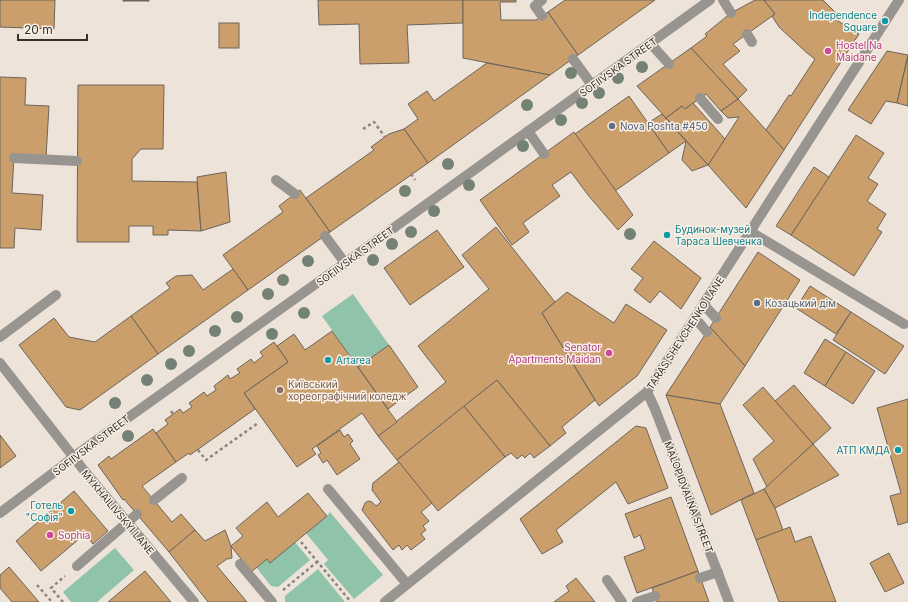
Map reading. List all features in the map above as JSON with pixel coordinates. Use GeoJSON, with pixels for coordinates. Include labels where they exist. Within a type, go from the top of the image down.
{"type":"FeatureCollection","features":[{"type":"Feature","properties":{"kind":"street"},"geometry":{"type":"LineString","coordinates":[[542,0],[535,6],[542,16]]}},
{"type":"Feature","properties":{"kind":"street","name":"SOFIIVSKA STREET"},"geometry":{"type":"LineString","coordinates":[[0,513],[73,457],[710,0]]}},
{"type":"Feature","properties":{"kind":"street"},"geometry":{"type":"LineString","coordinates":[[723,0],[731,13]]}},
{"type":"Feature","properties":{"kind":"street","name":"TARAS SHEVCHENKO LANE"},"geometry":{"type":"LineString","coordinates":[[385,602],[647,392],[899,0]]}},
{"type":"Feature","properties":{"kind":"street"},"geometry":{"type":"LineString","coordinates":[[650,43],[669,64]]}},
{"type":"Feature","properties":{"kind":"street"},"geometry":{"type":"LineString","coordinates":[[573,59],[592,85]]}},
{"type":"Feature","properties":{"kind":"street"},"geometry":{"type":"LineString","coordinates":[[700,98],[718,119]]}},
{"type":"Feature","properties":{"kind":"street"},"geometry":{"type":"LineString","coordinates":[[528,131],[544,154]]}},
{"type":"Feature","properties":{"kind":"street"},"geometry":{"type":"LineString","coordinates":[[14,158],[77,161]]}},
{"type":"Feature","properties":{"kind":"street"},"geometry":{"type":"LineString","coordinates":[[276,180],[295,194]]}},
{"type":"Feature","properties":{"kind":"street"},"geometry":{"type":"LineString","coordinates":[[751,232],[904,324]]}},
{"type":"Feature","properties":{"kind":"street"},"geometry":{"type":"LineString","coordinates":[[324,236],[345,263]]}},
{"type":"Feature","properties":{"kind":"street"},"geometry":{"type":"LineString","coordinates":[[0,337],[56,295]]}},
{"type":"Feature","properties":{"kind":"street"},"geometry":{"type":"LineString","coordinates":[[704,305],[716,318]]}},
{"type":"Feature","properties":{"kind":"street"},"geometry":{"type":"LineString","coordinates":[[695,318],[707,332]]}},
{"type":"Feature","properties":{"kind":"street","name":"MYKHAILIVSKYI LANE"},"geometry":{"type":"LineString","coordinates":[[0,363],[73,457],[194,602]]}},
{"type":"Feature","properties":{"kind":"street","name":"MALOPIDVALNA STREET"},"geometry":{"type":"LineString","coordinates":[[647,392],[655,409],[729,602]]}},
{"type":"Feature","properties":{"kind":"street"},"geometry":{"type":"LineString","coordinates":[[154,500],[182,478]]}},
{"type":"Feature","properties":{"kind":"street"},"geometry":{"type":"LineString","coordinates":[[328,489],[407,584]]}},
{"type":"Feature","properties":{"kind":"street"},"geometry":{"type":"LineString","coordinates":[[77,566],[137,514]]}},
{"type":"Feature","properties":{"kind":"street"},"geometry":{"type":"LineString","coordinates":[[240,564],[271,601]]}},
{"type":"Feature","properties":{"kind":"street"},"geometry":{"type":"LineString","coordinates":[[700,578],[718,572]]}},
{"type":"Feature","properties":{"kind":"street"},"geometry":{"type":"LineString","coordinates":[[607,580],[622,602]]}},
{"type":"Feature","properties":{"kind":"street"},"geometry":{"type":"LineString","coordinates":[[636,602],[655,596]]}},
{"type":"Feature","properties":{"kind":"path"},"geometry":{"type":"LineString","coordinates":[[364,129],[374,122],[385,137]]}},
{"type":"Feature","properties":{"kind":"path"},"geometry":{"type":"LineString","coordinates":[[411,174],[415,180]]}},
{"type":"Feature","properties":{"kind":"path"},"geometry":{"type":"LineString","coordinates":[[198,450],[206,460],[258,424]]}},
{"type":"Feature","properties":{"kind":"path"},"geometry":{"type":"LineString","coordinates":[[300,542],[351,602]]}},
{"type":"Feature","properties":{"kind":"path"},"geometry":{"type":"LineString","coordinates":[[271,601],[317,562]]}},
{"type":"Feature","properties":{"kind":"path"},"geometry":{"type":"LineString","coordinates":[[63,602],[51,588],[77,566]]}},
{"type":"Feature","properties":{"kind":"path"},"geometry":{"type":"LineString","coordinates":[[37,585],[52,602]]}},
{"type":"Feature","properties":{"kind":"green space"},"geometry":{"type":"Polygon","coordinates":[[[353,294],[389,345],[358,367],[322,316],[353,294]]]}},
{"type":"Feature","properties":{"kind":"green space"},"geometry":{"type":"Polygon","coordinates":[[[330,512],[383,575],[354,599],[324,564],[328,560],[306,533],[330,512]]]}},
{"type":"Feature","properties":{"kind":"green space"},"geometry":{"type":"Polygon","coordinates":[[[295,542],[310,560],[278,587],[271,586],[256,567],[267,559],[270,563],[295,542]]]}},
{"type":"Feature","properties":{"kind":"green space"},"geometry":{"type":"Polygon","coordinates":[[[115,548],[134,570],[97,602],[71,602],[63,592],[115,548]]]}},
{"type":"Feature","properties":{"kind":"green space"},"geometry":{"type":"Polygon","coordinates":[[[318,569],[345,602],[285,602],[285,596],[318,569]]]}},
{"type":"Feature","properties":{"kind":"building"},"geometry":{"type":"Polygon","coordinates":[[[0,0],[55,0],[54,29],[0,27],[0,0]]]}},
{"type":"Feature","properties":{"kind":"building"},"geometry":{"type":"Polygon","coordinates":[[[149,0],[149,1],[123,1],[149,0]]]}},
{"type":"Feature","properties":{"kind":"building"},"geometry":{"type":"Polygon","coordinates":[[[318,0],[463,0],[463,23],[407,25],[409,63],[360,64],[359,24],[319,25],[318,0]]]}},
{"type":"Feature","properties":{"kind":"building"},"geometry":{"type":"Polygon","coordinates":[[[463,0],[516,0],[516,2],[500,2],[501,20],[536,20],[548,12],[578,55],[550,75],[463,58],[463,0]]]}},
{"type":"Feature","properties":{"kind":"building"},"geometry":{"type":"Polygon","coordinates":[[[565,0],[655,0],[578,55],[548,12],[565,0]]]}},
{"type":"Feature","properties":{"kind":"building"},"geometry":{"type":"Polygon","coordinates":[[[755,0],[764,0],[775,14],[733,44],[740,51],[723,64],[747,90],[738,99],[691,48],[707,36],[705,34],[731,13],[755,0]]]}},
{"type":"Feature","properties":{"kind":"building"},"geometry":{"type":"Polygon","coordinates":[[[764,0],[823,0],[841,18],[838,21],[859,34],[784,150],[766,130],[789,95],[791,96],[815,59],[779,27],[772,16],[775,14],[764,0]]]}},
{"type":"Feature","properties":{"kind":"building"},"geometry":{"type":"Polygon","coordinates":[[[219,23],[239,23],[239,48],[219,48],[219,23]]]}},
{"type":"Feature","properties":{"kind":"building"},"geometry":{"type":"Polygon","coordinates":[[[691,48],[738,99],[721,111],[706,94],[685,109],[682,106],[666,118],[637,86],[691,48]]]}},
{"type":"Feature","properties":{"kind":"building"},"geometry":{"type":"Polygon","coordinates":[[[887,51],[908,55],[897,103],[886,101],[871,124],[848,110],[887,51]]]}},
{"type":"Feature","properties":{"kind":"building"},"geometry":{"type":"Polygon","coordinates":[[[908,56],[908,106],[897,103],[908,56]]]}},
{"type":"Feature","properties":{"kind":"building"},"geometry":{"type":"Polygon","coordinates":[[[487,63],[550,75],[428,163],[404,129],[418,119],[408,104],[427,91],[434,101],[487,63]]]}},
{"type":"Feature","properties":{"kind":"building"},"geometry":{"type":"Polygon","coordinates":[[[0,77],[26,78],[25,105],[49,106],[46,157],[14,155],[12,193],[43,195],[41,230],[15,228],[14,248],[0,248],[0,77]]]}},
{"type":"Feature","properties":{"kind":"building"},"geometry":{"type":"Polygon","coordinates":[[[78,85],[164,85],[163,149],[141,149],[132,159],[132,181],[197,182],[201,231],[168,230],[168,235],[153,235],[153,226],[129,226],[129,242],[77,242],[78,85]]]}},
{"type":"Feature","properties":{"kind":"building"},"geometry":{"type":"Polygon","coordinates":[[[629,96],[669,153],[615,191],[575,134],[629,96]]]}},
{"type":"Feature","properties":{"kind":"building"},"geometry":{"type":"Polygon","coordinates":[[[738,99],[784,150],[746,208],[708,165],[739,117],[728,118],[721,111],[738,99]]]}},
{"type":"Feature","properties":{"kind":"building"},"geometry":{"type":"Polygon","coordinates":[[[693,103],[725,139],[708,165],[666,118],[682,106],[685,109],[693,103]]]}},
{"type":"Feature","properties":{"kind":"building"},"geometry":{"type":"Polygon","coordinates":[[[662,114],[686,141],[669,153],[648,123],[662,114]]]}},
{"type":"Feature","properties":{"kind":"building"},"geometry":{"type":"Polygon","coordinates":[[[404,129],[428,163],[330,232],[306,198],[374,150],[371,147],[389,134],[404,129]]]}},
{"type":"Feature","properties":{"kind":"building"},"geometry":{"type":"Polygon","coordinates":[[[574,132],[633,215],[618,230],[588,195],[571,172],[552,185],[560,196],[523,223],[529,232],[512,245],[480,200],[574,132]]]}},
{"type":"Feature","properties":{"kind":"building"},"geometry":{"type":"Polygon","coordinates":[[[856,135],[884,153],[868,178],[878,184],[867,201],[886,214],[877,229],[882,232],[854,276],[791,235],[856,135]]]}},
{"type":"Feature","properties":{"kind":"building"},"geometry":{"type":"Polygon","coordinates":[[[686,141],[708,165],[692,171],[682,160],[686,141]]]}},
{"type":"Feature","properties":{"kind":"building"},"geometry":{"type":"Polygon","coordinates":[[[814,167],[829,177],[791,235],[776,226],[814,167]]]}},
{"type":"Feature","properties":{"kind":"building"},"geometry":{"type":"Polygon","coordinates":[[[226,172],[230,222],[201,231],[197,177],[226,172]]]}},
{"type":"Feature","properties":{"kind":"building"},"geometry":{"type":"Polygon","coordinates":[[[300,190],[330,232],[248,290],[223,255],[283,212],[279,206],[300,190]]]}},
{"type":"Feature","properties":{"kind":"building"},"geometry":{"type":"Polygon","coordinates":[[[496,227],[555,302],[542,313],[595,400],[562,427],[566,433],[550,446],[497,380],[397,460],[378,436],[446,382],[418,346],[489,289],[462,255],[496,227]]]}},
{"type":"Feature","properties":{"kind":"building"},"geometry":{"type":"Polygon","coordinates":[[[437,230],[464,267],[410,305],[384,268],[437,230]]]}},
{"type":"Feature","properties":{"kind":"building"},"geometry":{"type":"Polygon","coordinates":[[[654,241],[701,278],[681,309],[660,291],[650,303],[634,290],[643,278],[631,269],[654,241]]]}},
{"type":"Feature","properties":{"kind":"building"},"geometry":{"type":"Polygon","coordinates":[[[758,252],[800,280],[745,366],[710,327],[758,252]]]}},
{"type":"Feature","properties":{"kind":"building"},"geometry":{"type":"Polygon","coordinates":[[[233,269],[248,290],[158,354],[131,316],[170,288],[166,283],[176,276],[192,275],[203,290],[233,269]]]}},
{"type":"Feature","properties":{"kind":"building"},"geometry":{"type":"Polygon","coordinates":[[[810,286],[851,312],[836,334],[796,308],[810,286]]]}},
{"type":"Feature","properties":{"kind":"building","name":"Senator Apartments Maidan"},"geometry":{"type":"Polygon","coordinates":[[[567,292],[614,323],[626,304],[667,330],[637,376],[599,406],[542,313],[567,292]]]}},
{"type":"Feature","properties":{"kind":"building"},"geometry":{"type":"Polygon","coordinates":[[[851,312],[904,346],[885,374],[833,340],[851,312]]]}},
{"type":"Feature","properties":{"kind":"building"},"geometry":{"type":"Polygon","coordinates":[[[131,316],[158,354],[80,410],[66,407],[19,345],[54,318],[69,337],[95,342],[131,316]]]}},
{"type":"Feature","properties":{"kind":"building"},"geometry":{"type":"Polygon","coordinates":[[[710,327],[745,366],[720,404],[666,395],[710,327]]]}},
{"type":"Feature","properties":{"kind":"building"},"geometry":{"type":"Polygon","coordinates":[[[332,331],[397,422],[378,436],[362,413],[312,449],[316,454],[297,467],[244,393],[288,362],[277,346],[294,334],[305,350],[332,331]]]}},
{"type":"Feature","properties":{"kind":"building"},"geometry":{"type":"Polygon","coordinates":[[[825,339],[846,352],[825,386],[804,373],[825,339]]]}},
{"type":"Feature","properties":{"kind":"building"},"geometry":{"type":"Polygon","coordinates":[[[274,342],[288,362],[244,393],[255,409],[190,455],[189,453],[176,462],[156,433],[168,424],[165,420],[180,409],[183,413],[192,407],[189,403],[204,392],[207,396],[216,390],[214,386],[228,375],[230,379],[240,373],[237,369],[251,359],[254,363],[263,356],[260,352],[274,342]]]}},
{"type":"Feature","properties":{"kind":"building"},"geometry":{"type":"Polygon","coordinates":[[[389,345],[418,387],[388,409],[358,367],[389,345]]]}},
{"type":"Feature","properties":{"kind":"building"},"geometry":{"type":"Polygon","coordinates":[[[846,352],[875,371],[853,404],[825,386],[846,352]]]}},
{"type":"Feature","properties":{"kind":"building"},"geometry":{"type":"Polygon","coordinates":[[[497,380],[550,446],[534,458],[530,453],[525,458],[522,455],[517,459],[511,453],[505,457],[464,406],[497,380]]]}},
{"type":"Feature","properties":{"kind":"building"},"geometry":{"type":"Polygon","coordinates":[[[794,385],[831,428],[813,444],[775,401],[794,385]]]}},
{"type":"Feature","properties":{"kind":"building"},"geometry":{"type":"Polygon","coordinates":[[[763,387],[813,444],[767,487],[753,459],[774,441],[743,405],[763,387]]]}},
{"type":"Feature","properties":{"kind":"building"},"geometry":{"type":"Polygon","coordinates":[[[666,395],[720,404],[754,493],[711,515],[666,395]]]}},
{"type":"Feature","properties":{"kind":"building","name":"АТП КМДА"},"geometry":{"type":"Polygon","coordinates":[[[908,399],[908,522],[898,525],[890,496],[901,493],[877,408],[908,399]]]}},
{"type":"Feature","properties":{"kind":"building"},"geometry":{"type":"Polygon","coordinates":[[[464,406],[505,457],[438,511],[397,460],[464,406]]]}},
{"type":"Feature","properties":{"kind":"building"},"geometry":{"type":"Polygon","coordinates":[[[636,426],[646,428],[668,488],[628,504],[616,482],[556,530],[563,542],[542,554],[520,519],[636,426]]]}},
{"type":"Feature","properties":{"kind":"building"},"geometry":{"type":"Polygon","coordinates":[[[153,429],[176,462],[142,486],[172,522],[181,514],[195,530],[169,552],[124,499],[123,500],[98,465],[109,456],[111,459],[153,429]]]}},
{"type":"Feature","properties":{"kind":"building"},"geometry":{"type":"Polygon","coordinates":[[[340,430],[344,437],[348,434],[353,441],[350,444],[360,459],[337,475],[327,460],[323,463],[318,455],[321,453],[317,446],[340,430]]]}},
{"type":"Feature","properties":{"kind":"building"},"geometry":{"type":"Polygon","coordinates":[[[0,435],[16,456],[0,468],[0,435]]]}},
{"type":"Feature","properties":{"kind":"building"},"geometry":{"type":"Polygon","coordinates":[[[813,444],[839,475],[775,508],[764,489],[813,444]]]}},
{"type":"Feature","properties":{"kind":"building"},"geometry":{"type":"Polygon","coordinates":[[[399,462],[432,503],[421,512],[429,521],[423,526],[426,530],[421,534],[425,539],[411,550],[407,545],[402,550],[399,545],[393,550],[362,510],[365,503],[368,501],[372,502],[376,506],[381,502],[372,490],[373,483],[399,462]]]}},
{"type":"Feature","properties":{"kind":"building"},"geometry":{"type":"Polygon","coordinates":[[[764,489],[775,508],[783,530],[756,540],[741,500],[764,489]]]}},
{"type":"Feature","properties":{"kind":"building","name":"Готель \"Софія\""},"geometry":{"type":"Polygon","coordinates":[[[74,491],[108,531],[93,544],[85,534],[41,571],[16,541],[74,491]]]}},
{"type":"Feature","properties":{"kind":"building"},"geometry":{"type":"Polygon","coordinates":[[[308,493],[327,516],[270,563],[267,559],[251,572],[231,546],[243,536],[236,528],[267,502],[278,517],[308,493]]]}},
{"type":"Feature","properties":{"kind":"building"},"geometry":{"type":"Polygon","coordinates":[[[671,497],[698,571],[637,593],[624,557],[645,549],[640,535],[634,538],[625,514],[671,497]]]}},
{"type":"Feature","properties":{"kind":"building"},"geometry":{"type":"Polygon","coordinates":[[[790,527],[795,542],[811,536],[836,602],[779,602],[756,540],[790,527]]]}},
{"type":"Feature","properties":{"kind":"building"},"geometry":{"type":"Polygon","coordinates":[[[195,530],[205,541],[225,530],[231,546],[232,558],[227,559],[217,566],[247,602],[208,602],[169,552],[195,530]]]}},
{"type":"Feature","properties":{"kind":"building"},"geometry":{"type":"Polygon","coordinates":[[[889,553],[904,583],[885,592],[870,563],[889,553]]]}},
{"type":"Feature","properties":{"kind":"building"},"geometry":{"type":"Polygon","coordinates":[[[9,567],[39,602],[12,602],[0,588],[0,575],[9,567]]]}},
{"type":"Feature","properties":{"kind":"building"},"geometry":{"type":"Polygon","coordinates":[[[145,571],[171,602],[108,602],[145,571]]]}},
{"type":"Feature","properties":{"kind":"building"},"geometry":{"type":"Polygon","coordinates":[[[698,571],[709,602],[657,602],[652,588],[698,571]]]}},
{"type":"Feature","properties":{"kind":"building"},"geometry":{"type":"Polygon","coordinates":[[[576,578],[595,602],[554,602],[569,591],[566,586],[576,578]]]}},
{"type":"Feature","properties":{"kind":"place","name":"Independence Square"},"geometry":{"type":"Point","coordinates":[885,21]}},
{"type":"Feature","properties":{"kind":"place","name":"Hostel Na Maidane"},"geometry":{"type":"Point","coordinates":[828,51]}},
{"type":"Feature","properties":{"kind":"place","name":"Nova Poshta #450"},"geometry":{"type":"Point","coordinates":[612,126]}},
{"type":"Feature","properties":{"kind":"place","name":"Будинок-музей Тараса Шевченка"},"geometry":{"type":"Point","coordinates":[667,235]}},
{"type":"Feature","properties":{"kind":"place","name":"Козацький дім"},"geometry":{"type":"Point","coordinates":[757,303]}},
{"type":"Feature","properties":{"kind":"place","name":"Senator Apartments Maidan"},"geometry":{"type":"Point","coordinates":[609,353]}},
{"type":"Feature","properties":{"kind":"place","name":"Artarea"},"geometry":{"type":"Point","coordinates":[328,360]}},
{"type":"Feature","properties":{"kind":"place","name":"Київський хореографічний коледж"},"geometry":{"type":"Point","coordinates":[280,390]}},
{"type":"Feature","properties":{"kind":"place","name":"АТП КМДА"},"geometry":{"type":"Point","coordinates":[898,450]}},
{"type":"Feature","properties":{"kind":"place","name":"Готель \"Софія\""},"geometry":{"type":"Point","coordinates":[71,511]}},
{"type":"Feature","properties":{"kind":"place","name":"Sophia"},"geometry":{"type":"Point","coordinates":[50,535]}}]}
